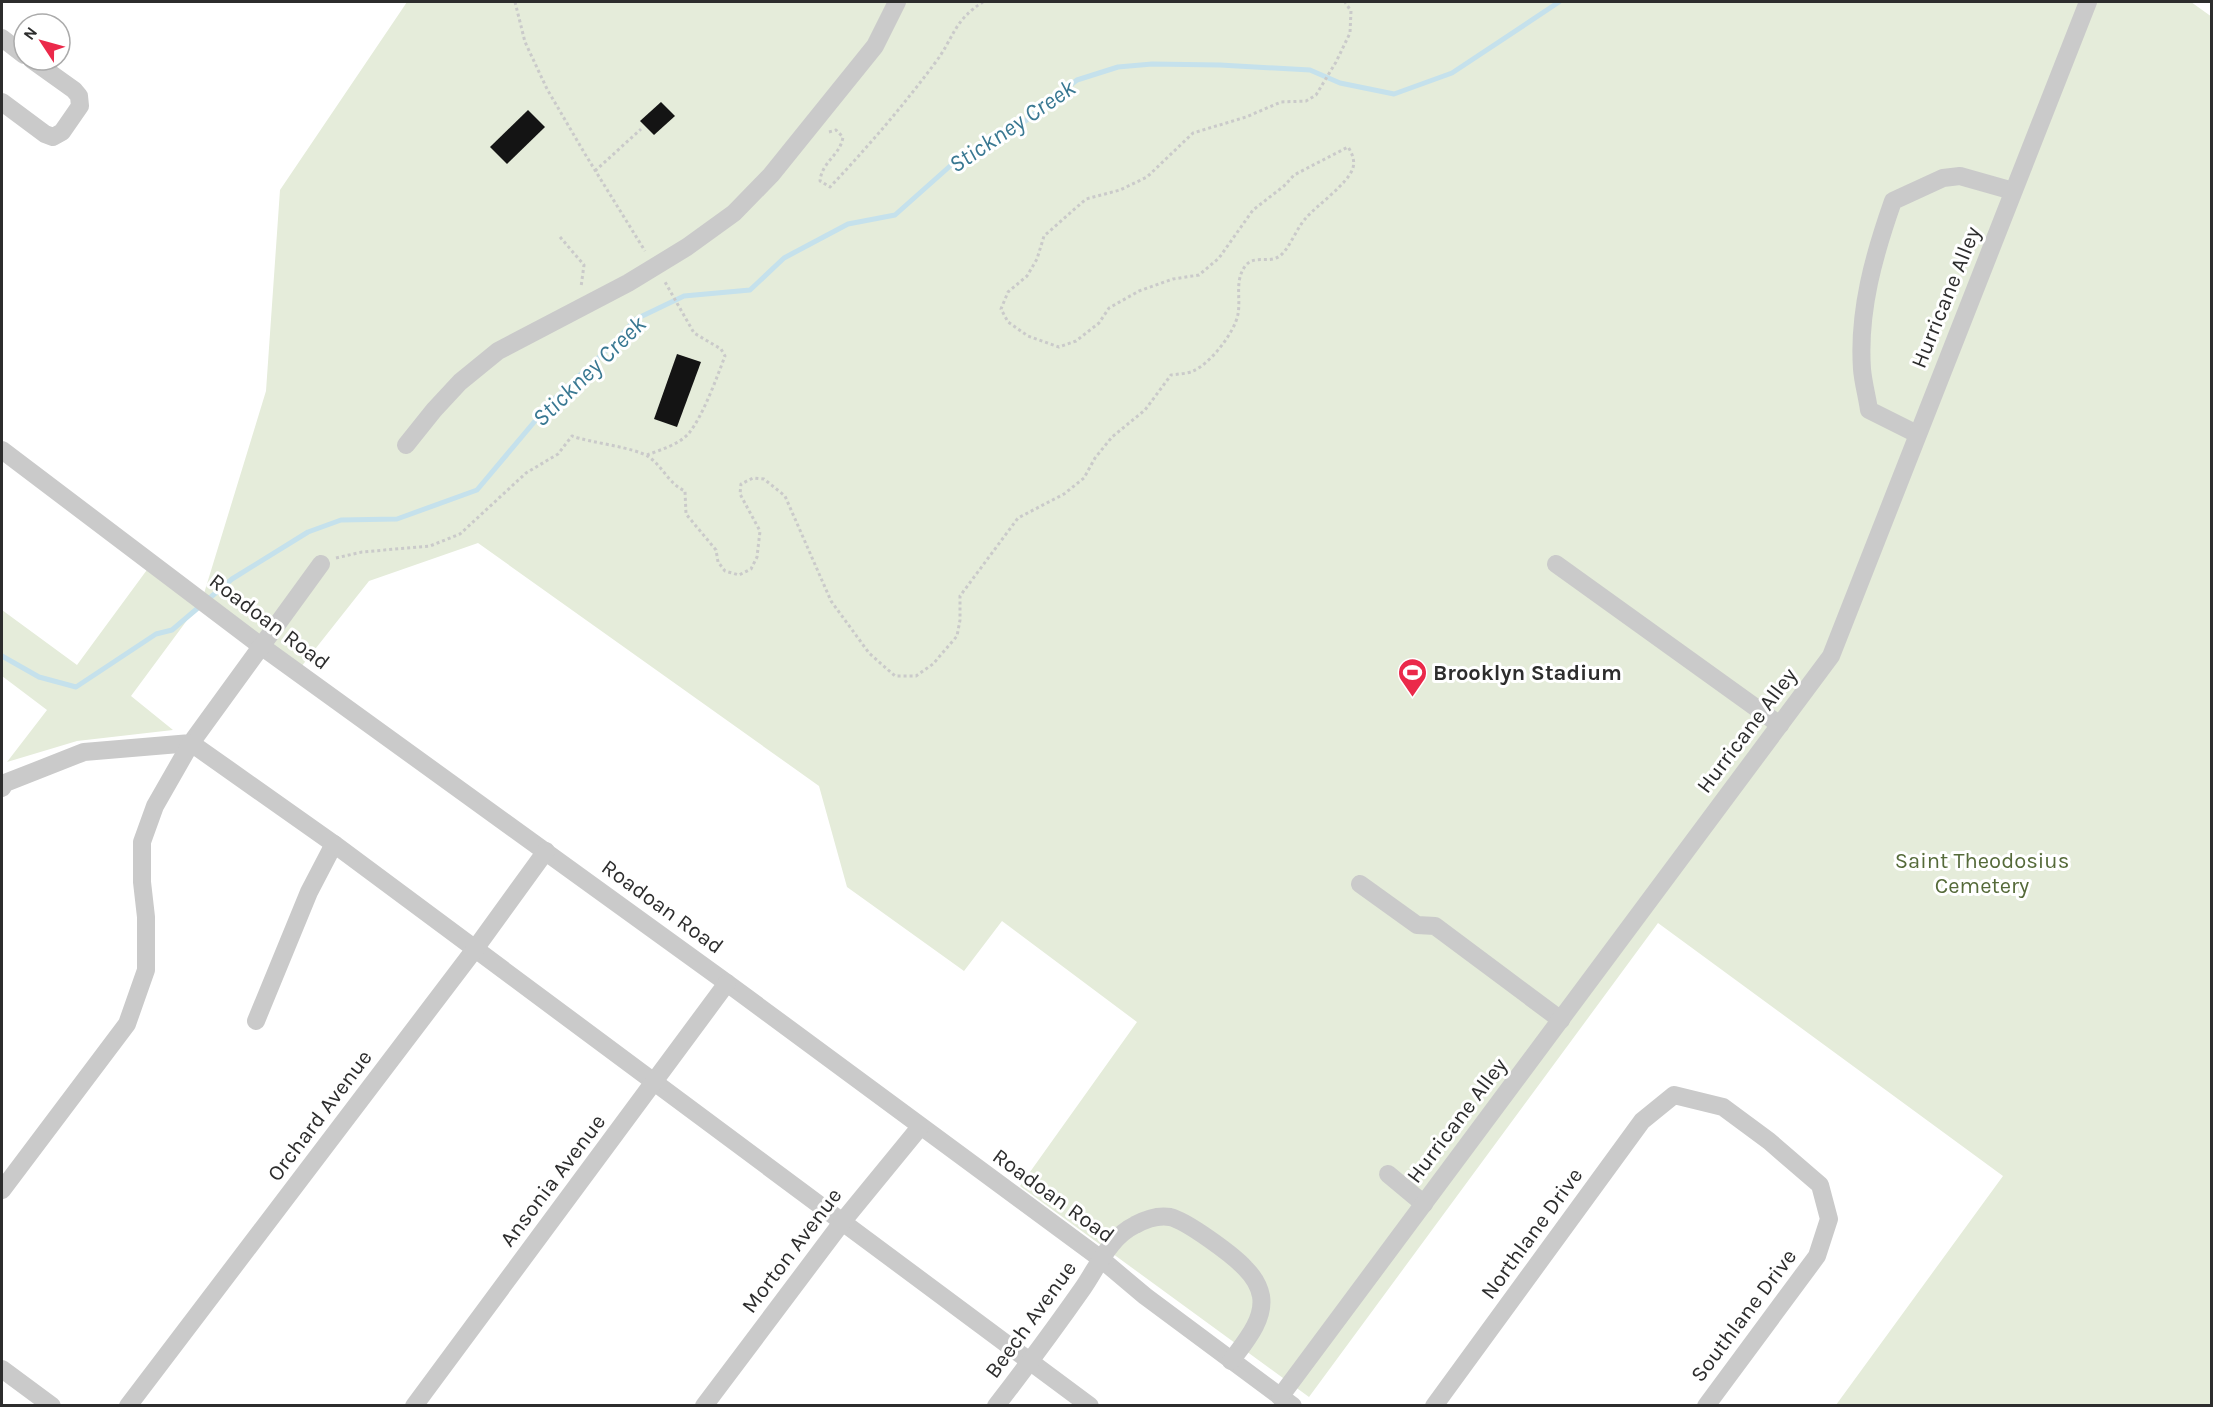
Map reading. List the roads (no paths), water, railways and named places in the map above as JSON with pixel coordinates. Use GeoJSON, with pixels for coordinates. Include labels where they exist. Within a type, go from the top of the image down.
{"type":"FeatureCollection","features":[{"type":"Feature","properties":{"kind":"street"},"geometry":{"type":"LineString","coordinates":[[406,445],[460,382],[498,351],[655,267],[734,213],[771,174],[875,46],[897,2]]}},
{"type":"Feature","properties":{"kind":"street","name":"Hurricane Alley"},"geometry":{"type":"LineString","coordinates":[[1286,1401],[1424,1204],[1832,656],[2088,2]]}},
{"type":"Feature","properties":{"kind":"street"},"geometry":{"type":"LineString","coordinates":[[2,102],[45,134],[53,137],[62,132],[80,106],[79,96],[49,72]]}},
{"type":"Feature","properties":{"kind":"street"},"geometry":{"type":"LineString","coordinates":[[1917,434],[1869,410],[1862,369],[1865,297],[1877,247],[1893,201],[1943,178],[1960,176],[2013,191]]}},
{"type":"Feature","properties":{"kind":"street","name":"Roadoan Road"},"geometry":{"type":"LineString","coordinates":[[2,450],[261,646],[727,983],[1101,1259],[1145,1296],[1286,1401]]}},
{"type":"Feature","properties":{"kind":"street"},"geometry":{"type":"LineString","coordinates":[[2,1190],[127,1024],[146,970],[142,842],[154,806],[191,743],[321,564]]}},
{"type":"Feature","properties":{"kind":"street"},"geometry":{"type":"LineString","coordinates":[[1556,564],[1780,725]]}},
{"type":"Feature","properties":{"kind":"street"},"geometry":{"type":"LineString","coordinates":[[3,783],[84,752],[191,743],[334,844],[1090,1406]]}},
{"type":"Feature","properties":{"kind":"street"},"geometry":{"type":"LineString","coordinates":[[256,1021],[309,892],[334,844]]}},
{"type":"Feature","properties":{"kind":"street","name":"Orchard Avenue"},"geometry":{"type":"LineString","coordinates":[[128,1406],[475,949],[546,851]]}},
{"type":"Feature","properties":{"kind":"street"},"geometry":{"type":"LineString","coordinates":[[1360,884],[1417,925],[1435,926],[1561,1020]]}},
{"type":"Feature","properties":{"kind":"street","name":"Ansonia Avenue"},"geometry":{"type":"LineString","coordinates":[[414,1406],[727,983]]}},
{"type":"Feature","properties":{"kind":"street","name":"Northlane Drive"},"geometry":{"type":"LineString","coordinates":[[1434,1406],[1642,1121],[1674,1095],[1723,1107],[1769,1141],[1820,1185],[1829,1219]]}},
{"type":"Feature","properties":{"kind":"street","name":"Morton Avenue"},"geometry":{"type":"LineString","coordinates":[[704,1406],[843,1221],[920,1127]]}},
{"type":"Feature","properties":{"kind":"street"},"geometry":{"type":"LineString","coordinates":[[1388,1174],[1424,1204]]}},
{"type":"Feature","properties":{"kind":"street","name":"Beech Avenue"},"geometry":{"type":"LineString","coordinates":[[996,1406],[1084,1287],[1114,1242],[1132,1226],[1153,1217],[1171,1217],[1190,1227],[1245,1267],[1255,1280],[1261,1297],[1259,1315],[1248,1339],[1232,1361]]}},
{"type":"Feature","properties":{"kind":"street","name":"Southlane Drive"},"geometry":{"type":"LineString","coordinates":[[1706,1406],[1817,1256],[1829,1219]]}},
{"type":"Feature","properties":{"kind":"street"},"geometry":{"type":"LineString","coordinates":[[2,1369],[52,1406]]}},
{"type":"Feature","properties":{"kind":"waterway","name":"Stickney Creek"},"geometry":{"type":"LineString","coordinates":[[2,656],[39,677],[76,687],[156,634],[172,630],[232,579],[308,532],[341,520],[397,519],[477,490],[551,402],[613,344],[636,319],[684,296],[750,290],[784,258],[848,224],[895,215],[958,159],[1019,126],[1077,80],[1118,67],[1152,64],[1220,65],[1310,70],[1340,83],[1394,94],[1452,73],[1559,2]]}},
{"type":"Feature","properties":{"kind":"place","name":"Brooklyn Stadium"},"geometry":{"type":"Point","coordinates":[1412,698]}},
{"type":"Feature","properties":{"kind":"park label","name":"Saint Theodosius Cemetery"},"geometry":{"type":"Point","coordinates":[1982,872]}}]}
